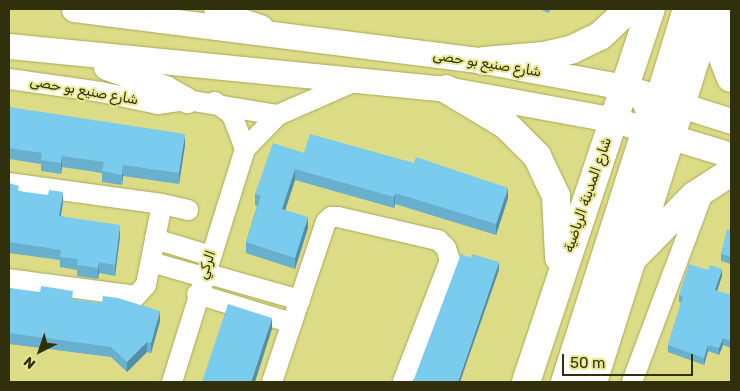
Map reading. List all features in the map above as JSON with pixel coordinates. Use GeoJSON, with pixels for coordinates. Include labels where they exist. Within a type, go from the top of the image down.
{"type":"FeatureCollection","features":[{"type":"Feature","properties":{"kind":"main road"},"geometry":{"type":"LineString","coordinates":[[484,61],[571,50],[600,36],[629,9]]}},
{"type":"Feature","properties":{"kind":"main road","name":"شارع المدينة الرياضية"},"geometry":{"type":"LineString","coordinates":[[526,382],[651,9]]}},
{"type":"Feature","properties":{"kind":"main road"},"geometry":{"type":"LineString","coordinates":[[669,102],[686,9]]}},
{"type":"Feature","properties":{"kind":"main road"},"geometry":{"type":"LineString","coordinates":[[593,382],[631,260],[658,133],[655,122],[669,102],[711,9]]}},
{"type":"Feature","properties":{"kind":"main road"},"geometry":{"type":"LineString","coordinates":[[717,9],[720,51],[731,78]]}},
{"type":"Feature","properties":{"kind":"main road"},"geometry":{"type":"LineString","coordinates":[[566,382],[658,133],[649,103],[642,95],[624,87]]}},
{"type":"Feature","properties":{"kind":"main road"},"geometry":{"type":"LineString","coordinates":[[446,89],[516,133],[543,164],[554,190],[559,216],[558,285]]}},
{"type":"Feature","properties":{"kind":"main road"},"geometry":{"type":"LineString","coordinates":[[631,260],[706,186],[731,172]]}},
{"type":"Feature","properties":{"kind":"street","name":"شارع صنيع بو حصى"},"geometry":{"type":"LineString","coordinates":[[74,9],[484,61],[624,87],[731,121]]}},
{"type":"Feature","properties":{"kind":"street","name":"شارع صنيع بو حصى"},"geometry":{"type":"LineString","coordinates":[[214,9],[293,38]]}},
{"type":"Feature","properties":{"kind":"street"},"geometry":{"type":"LineString","coordinates":[[9,46],[63,53],[360,79],[446,89],[615,120],[731,155]]}},
{"type":"Feature","properties":{"kind":"street"},"geometry":{"type":"LineString","coordinates":[[63,53],[142,78],[187,100]]}},
{"type":"Feature","properties":{"kind":"street","name":"شارع صنيع بو حصى"},"geometry":{"type":"LineString","coordinates":[[9,79],[101,92],[158,104],[187,100],[216,102],[278,115]]}},
{"type":"Feature","properties":{"kind":"street"},"geometry":{"type":"LineString","coordinates":[[278,115],[360,79]]}},
{"type":"Feature","properties":{"kind":"street"},"geometry":{"type":"LineString","coordinates":[[216,102],[232,115],[245,149]]}},
{"type":"Feature","properties":{"kind":"street","name":"الركي"},"geometry":{"type":"LineString","coordinates":[[172,382],[245,149],[278,115]]}},
{"type":"Feature","properties":{"kind":"street"},"geometry":{"type":"LineString","coordinates":[[9,183],[162,204],[188,210]]}},
{"type":"Feature","properties":{"kind":"street"},"geometry":{"type":"LineString","coordinates":[[632,382],[706,186]]}},
{"type":"Feature","properties":{"kind":"street"},"geometry":{"type":"LineString","coordinates":[[9,279],[136,296],[146,285],[162,204]]}},
{"type":"Feature","properties":{"kind":"street"},"geometry":{"type":"LineString","coordinates":[[272,382],[326,222],[331,217],[438,240],[446,248],[450,260],[403,382]]}},
{"type":"Feature","properties":{"kind":"street"},"geometry":{"type":"LineString","coordinates":[[155,240],[204,275],[292,323]]}},
{"type":"Feature","properties":{"kind":"street"},"geometry":{"type":"LineString","coordinates":[[151,262],[300,300]]}},
{"type":"Feature","properties":{"kind":"building"},"geometry":{"type":"Polygon","coordinates":[[[9,107],[185,134],[179,173],[123,165],[122,175],[102,171],[104,162],[62,156],[61,163],[41,160],[42,153],[9,148],[9,107]]]}},
{"type":"Feature","properties":{"kind":"building"},"geometry":{"type":"Polygon","coordinates":[[[310,134],[414,163],[416,157],[508,188],[496,224],[395,193],[394,197],[295,169],[282,209],[308,217],[295,258],[246,242],[261,196],[255,194],[273,143],[304,153],[310,134]]]}},
{"type":"Feature","properties":{"kind":"building"},"geometry":{"type":"Polygon","coordinates":[[[9,183],[19,186],[18,191],[48,195],[49,190],[63,192],[59,216],[120,225],[115,265],[99,262],[98,268],[77,265],[78,259],[60,257],[61,250],[9,242],[9,183]]]}},
{"type":"Feature","properties":{"kind":"building"},"geometry":{"type":"Polygon","coordinates":[[[727,229],[731,231],[731,257],[721,254],[727,229]]]}},
{"type":"Feature","properties":{"kind":"building"},"geometry":{"type":"Polygon","coordinates":[[[461,254],[471,258],[472,254],[499,262],[458,382],[411,382],[414,379],[461,254]]]}},
{"type":"Feature","properties":{"kind":"building"},"geometry":{"type":"Polygon","coordinates":[[[689,264],[708,270],[710,265],[722,269],[715,290],[731,295],[731,341],[723,338],[719,348],[708,345],[704,358],[668,345],[683,297],[679,295],[689,264]]]}},
{"type":"Feature","properties":{"kind":"building"},"geometry":{"type":"Polygon","coordinates":[[[41,286],[73,291],[72,299],[102,303],[103,296],[118,298],[160,311],[151,343],[147,342],[127,362],[111,347],[9,333],[9,288],[40,292],[41,286]]]}},
{"type":"Feature","properties":{"kind":"building"},"geometry":{"type":"Polygon","coordinates":[[[228,304],[272,318],[251,382],[202,382],[228,304]]]}}]}
